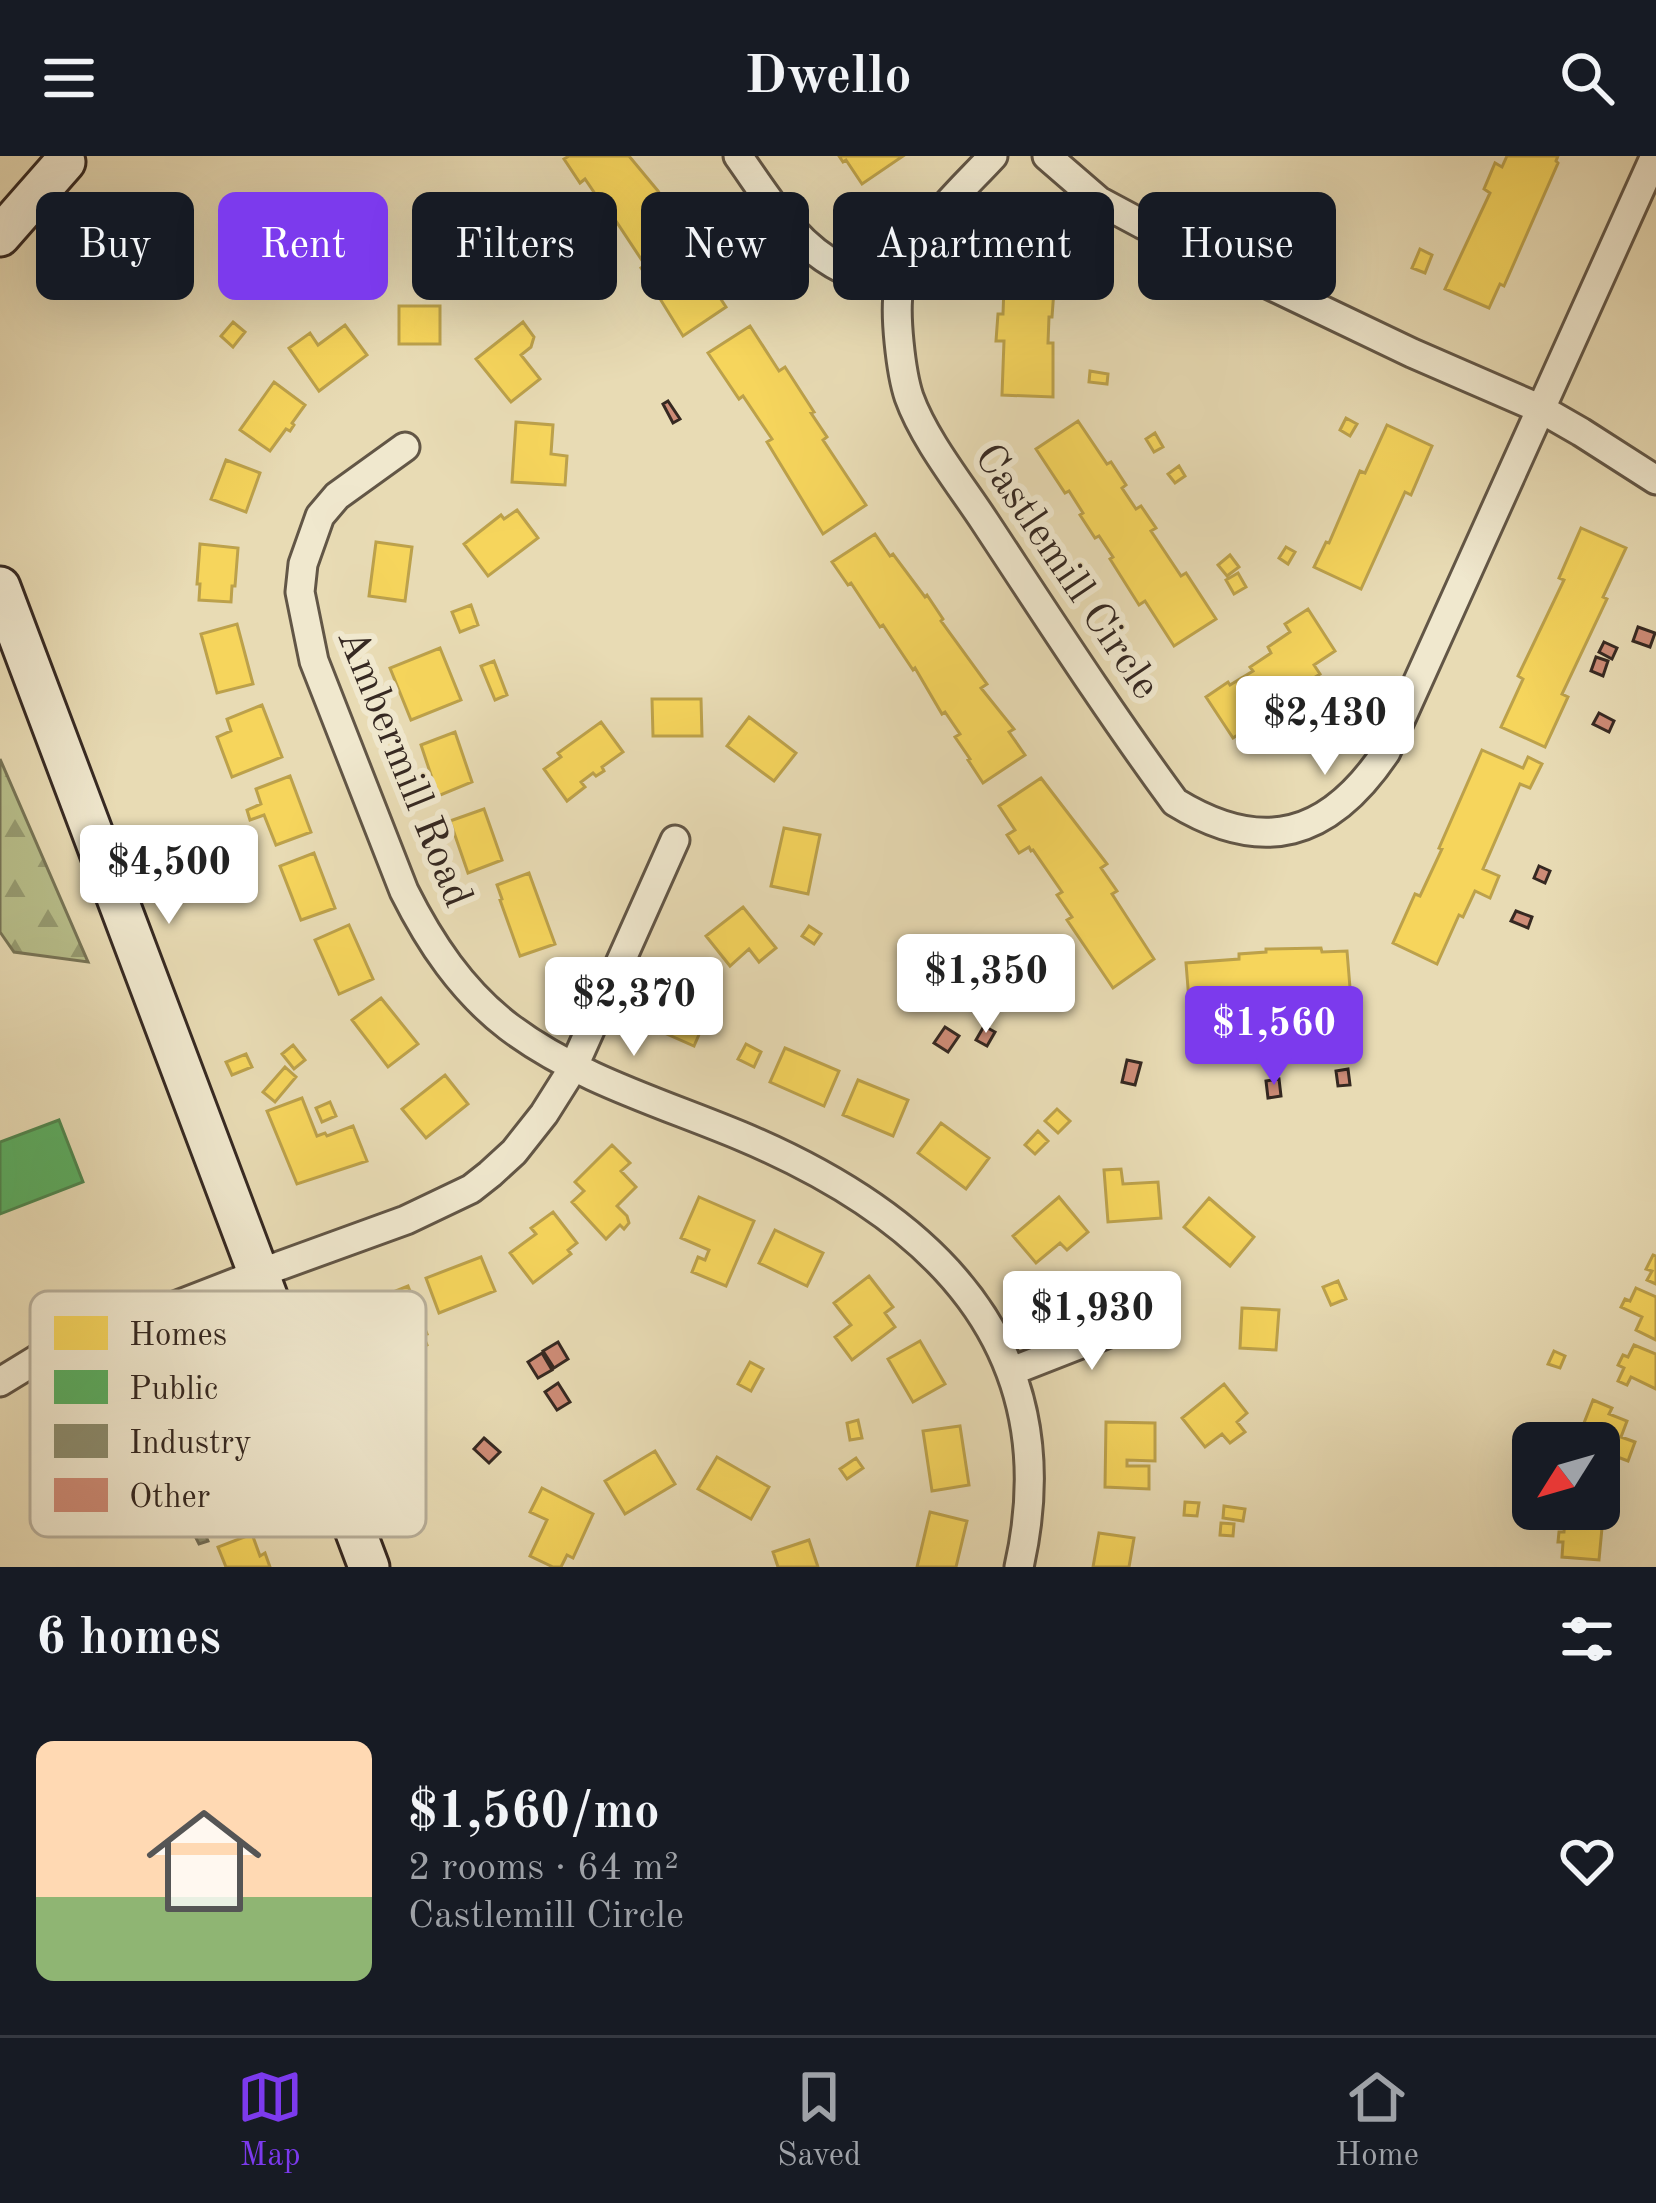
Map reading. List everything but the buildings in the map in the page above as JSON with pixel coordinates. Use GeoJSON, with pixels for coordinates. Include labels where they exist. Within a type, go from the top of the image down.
{"type":"FeatureCollection","features":[{"type":"Feature","properties":{"kind":"main road"},"geometry":{"type":"LineString","coordinates":[[0,199],[70,159]]}},
{"type":"Feature","properties":{"kind":"main road"},"geometry":{"type":"LineString","coordinates":[[0,236],[70,159]]}},
{"type":"Feature","properties":{"kind":"main road"},"geometry":{"type":"LineString","coordinates":[[0,587],[267,1291]]}},
{"type":"Feature","properties":{"kind":"main road"},"geometry":{"type":"LineString","coordinates":[[358,1537],[369,1567]]}},
{"type":"Feature","properties":{"kind":"street"},"geometry":{"type":"LineString","coordinates":[[738,156],[787,226],[833,263]]}},
{"type":"Feature","properties":{"kind":"street","name":"Castlemill Circle"},"geometry":{"type":"LineString","coordinates":[[958,192],[993,156]]}},
{"type":"Feature","properties":{"kind":"street"},"geometry":{"type":"LineString","coordinates":[[1046,156],[1099,201],[1142,224],[1540,409],[1656,480]]}},
{"type":"Feature","properties":{"kind":"street","name":"Castlemill Circle"},"geometry":{"type":"LineString","coordinates":[[897,300],[909,397],[926,430],[1175,802],[1231,830],[1257,834],[1306,825],[1352,797],[1386,752],[1655,156]]}},
{"type":"Feature","properties":{"kind":"street","name":"Ambermill Road"},"geometry":{"type":"LineString","coordinates":[[405,447],[337,496],[320,516],[303,564],[300,592],[314,661],[422,927],[464,985],[529,1041],[573,1068],[745,1137],[817,1172],[884,1213],[951,1272],[983,1315],[1012,1371],[1025,1425],[1030,1514],[1019,1567]]}},
{"type":"Feature","properties":{"kind":"street"},"geometry":{"type":"LineString","coordinates":[[214,1291],[406,1220],[471,1189],[514,1152],[573,1068],[675,840]]}},
{"type":"Feature","properties":{"kind":"street"},"geometry":{"type":"LineString","coordinates":[[1012,1371],[1150,1317]]}},
{"type":"Feature","properties":{"kind":"street"},"geometry":{"type":"LineString","coordinates":[[0,1382],[30,1364]]}},
{"type":"Feature","properties":{"kind":"green space"},"geometry":{"type":"Polygon","coordinates":[[[0,759],[88,962],[14,952],[0,932],[0,759]]]}}]}
